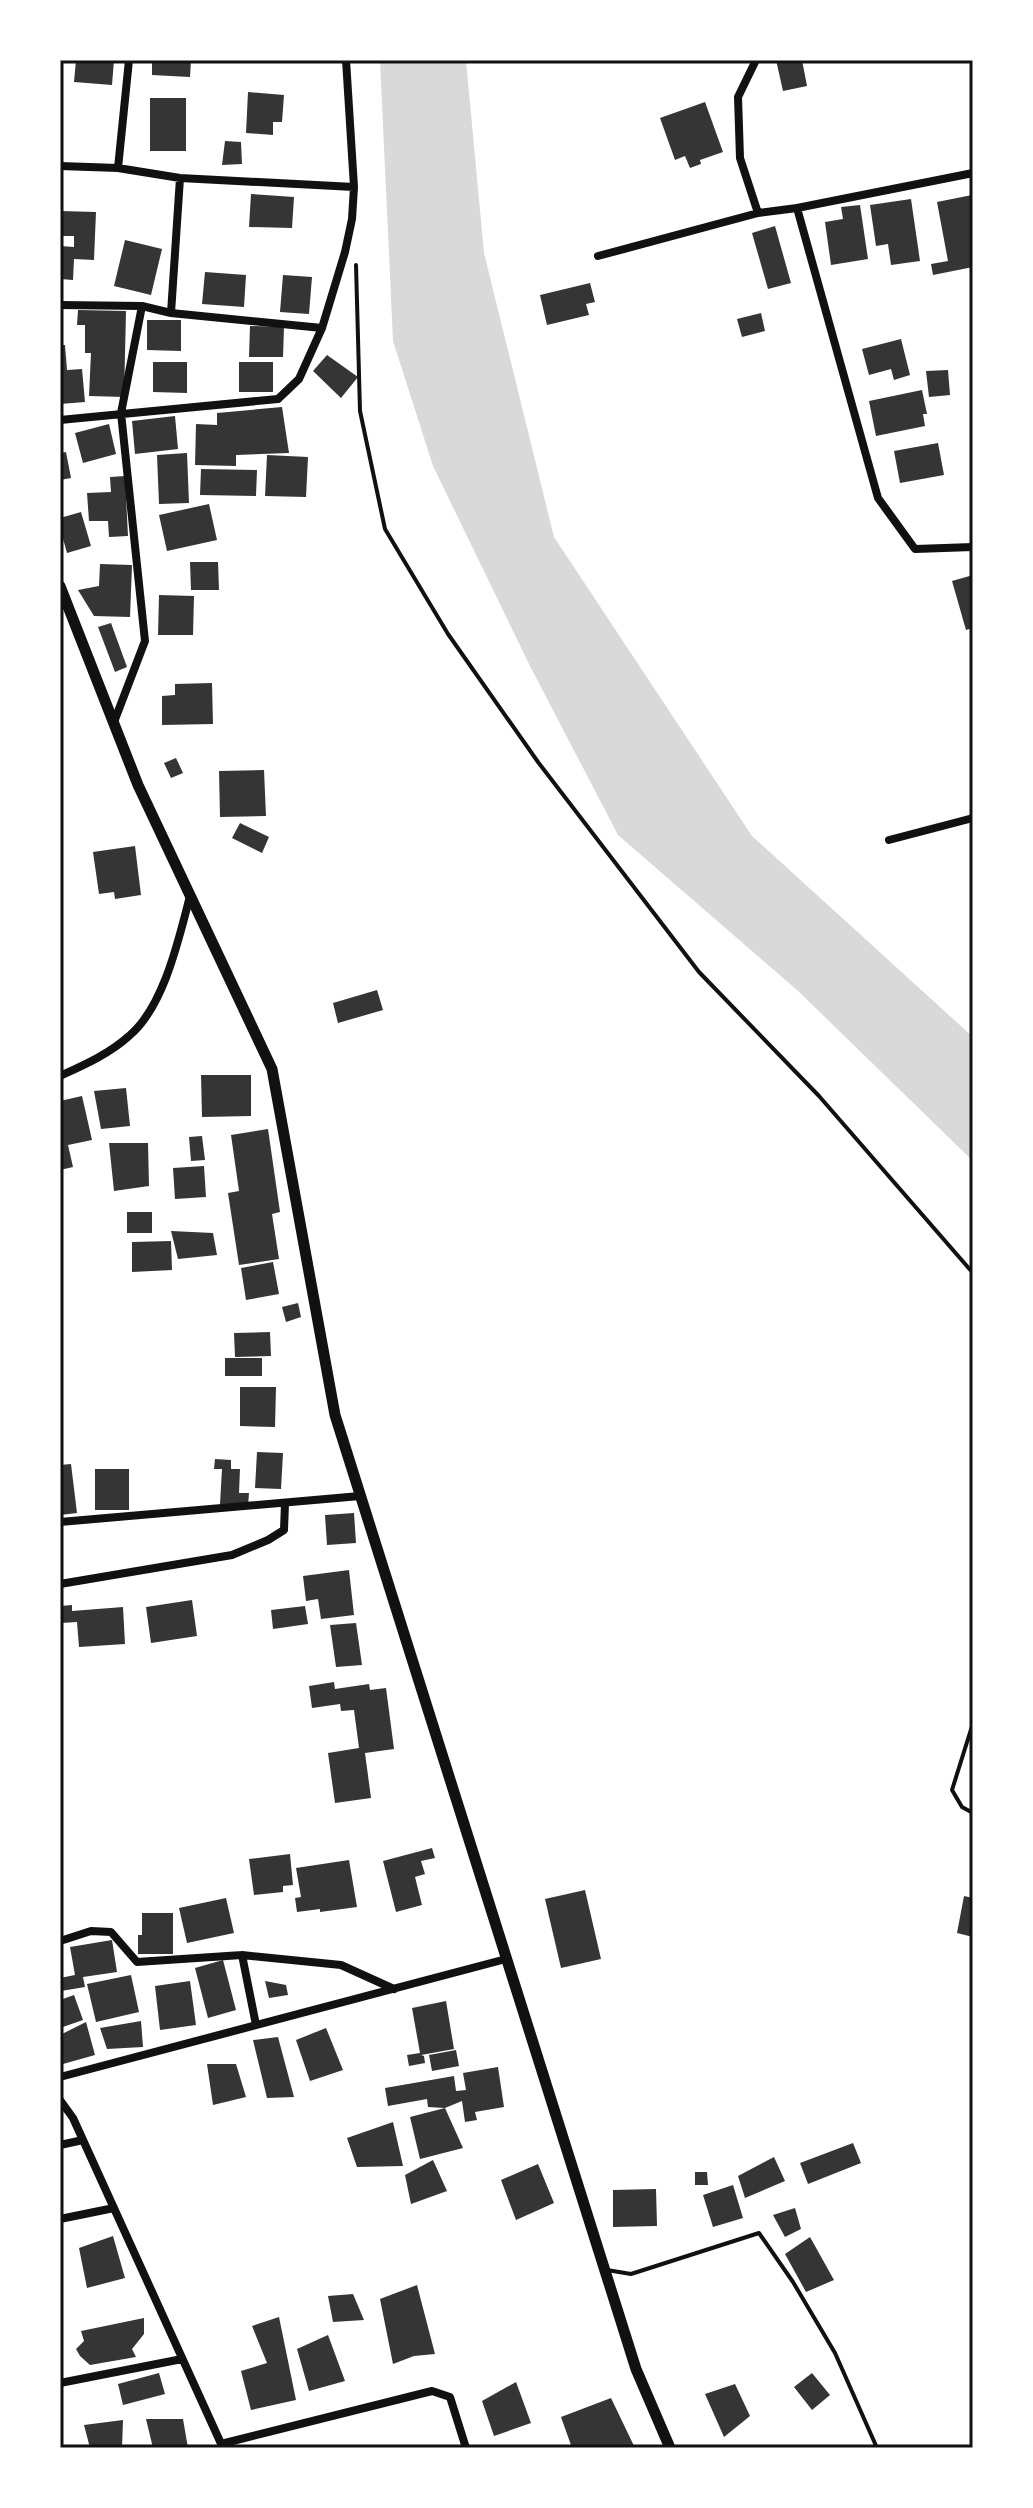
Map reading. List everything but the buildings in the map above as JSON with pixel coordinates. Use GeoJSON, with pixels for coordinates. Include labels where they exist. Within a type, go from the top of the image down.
{"type":"FeatureCollection","features":[{"type":"Feature","properties":{"kind":"street"},"geometry":{"type":"LineString","coordinates":[[118,168],[129,60]]}},
{"type":"Feature","properties":{"kind":"street"},"geometry":{"type":"LineString","coordinates":[[60,420],[278,399],[299,379],[322,328],[352,219],[354,187],[346,60]]}},
{"type":"Feature","properties":{"kind":"street"},"geometry":{"type":"LineString","coordinates":[[756,60],[738,97],[740,158],[758,213]]}},
{"type":"Feature","properties":{"kind":"street"},"geometry":{"type":"LineString","coordinates":[[60,166],[118,168],[180,178],[354,187]]}},
{"type":"Feature","properties":{"kind":"street"},"geometry":{"type":"LineString","coordinates":[[598,256],[758,213],[973,173]]}},
{"type":"Feature","properties":{"kind":"street"},"geometry":{"type":"LineString","coordinates":[[171,313],[180,178]]}},
{"type":"Feature","properties":{"kind":"street"},"geometry":{"type":"LineString","coordinates":[[797,208],[878,498],[915,549],[973,547]]}},
{"type":"Feature","properties":{"kind":"street"},"geometry":{"type":"LineString","coordinates":[[60,305],[142,306],[171,313],[322,328]]}},
{"type":"Feature","properties":{"kind":"street"},"geometry":{"type":"LineString","coordinates":[[114,722],[145,641],[121,413],[142,306]]}},
{"type":"Feature","properties":{"kind":"street"},"geometry":{"type":"LineString","coordinates":[[60,588],[138,785],[272,1069],[335,1415],[636,2369],[670,2448]]}},
{"type":"Feature","properties":{"kind":"street"},"geometry":{"type":"LineString","coordinates":[[889,840],[973,818]]}},
{"type":"Feature","properties":{"kind":"street"},"geometry":{"type":"LineString","coordinates":[[60,1076],[96,1060],[132,1034],[157,997],[175,952],[190,894]]}},
{"type":"Feature","properties":{"kind":"street"},"geometry":{"type":"LineString","coordinates":[[60,1522],[360,1496]]}},
{"type":"Feature","properties":{"kind":"street"},"geometry":{"type":"LineString","coordinates":[[60,1584],[232,1555],[284,1530],[285,1503]]}},
{"type":"Feature","properties":{"kind":"street"},"geometry":{"type":"LineString","coordinates":[[60,1941],[91,1931],[111,1932],[137,1962],[242,1955],[341,1965],[394,1989]]}},
{"type":"Feature","properties":{"kind":"street"},"geometry":{"type":"LineString","coordinates":[[242,1955],[256,2025]]}},
{"type":"Feature","properties":{"kind":"street"},"geometry":{"type":"LineString","coordinates":[[60,2077],[506,1959]]}},
{"type":"Feature","properties":{"kind":"street"},"geometry":{"type":"LineString","coordinates":[[60,2100],[73,2118],[222,2446],[432,2391],[450,2397],[466,2448]]}},
{"type":"Feature","properties":{"kind":"street"},"geometry":{"type":"LineString","coordinates":[[60,2145],[83,2140]]}},
{"type":"Feature","properties":{"kind":"street"},"geometry":{"type":"LineString","coordinates":[[60,2219],[114,2208]]}},
{"type":"Feature","properties":{"kind":"street"},"geometry":{"type":"LineString","coordinates":[[60,2383],[182,2359]]}},
{"type":"Feature","properties":{"kind":"lane"},"geometry":{"type":"LineString","coordinates":[[605,2270],[631,2274],[759,2233],[793,2282],[835,2353],[877,2448]]}},
{"type":"Feature","properties":{"kind":"path"},"geometry":{"type":"LineString","coordinates":[[356,262],[360,411],[385,529],[448,634],[538,762],[699,972],[819,1096],[973,1273]]}},
{"type":"Feature","properties":{"kind":"path"},"geometry":{"type":"LineString","coordinates":[[973,1723],[952,1790],[962,1807],[973,1813]]}},
{"type":"Feature","properties":{"kind":"shaded area"},"geometry":{"type":"Polygon","coordinates":[[[380,60],[466,60],[484,253],[554,537],[752,836],[973,1037],[973,1161],[797,990],[618,835],[530,666],[433,466],[393,341],[380,60]]]}}]}
